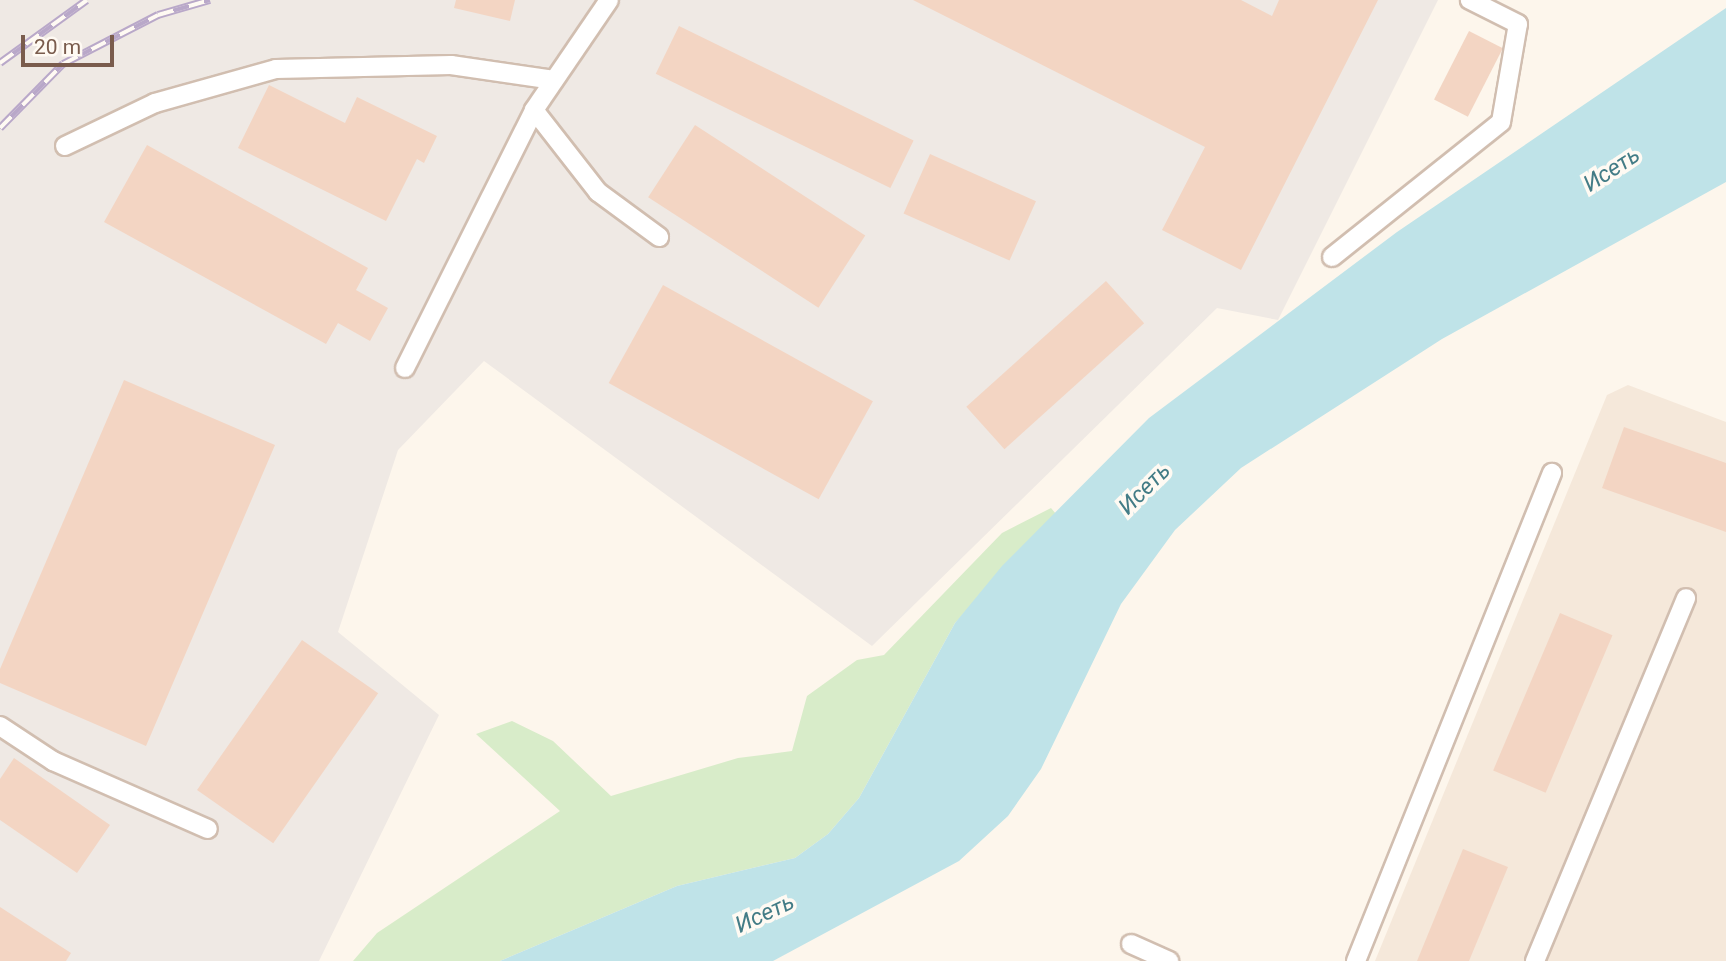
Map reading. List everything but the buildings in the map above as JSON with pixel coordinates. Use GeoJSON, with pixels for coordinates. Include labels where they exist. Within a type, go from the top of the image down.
{"type":"FeatureCollection","features":[{"type":"Feature","properties":{"kind":"lane"},"geometry":{"type":"LineString","coordinates":[[405,368],[534,110],[609,0]]}},
{"type":"Feature","properties":{"kind":"lane"},"geometry":{"type":"LineString","coordinates":[[1332,257],[1501,122],[1518,24],[1470,0]]}},
{"type":"Feature","properties":{"kind":"lane"},"geometry":{"type":"LineString","coordinates":[[65,146],[155,103],[276,69],[452,65],[554,80]]}},
{"type":"Feature","properties":{"kind":"lane"},"geometry":{"type":"LineString","coordinates":[[534,110],[598,192],[659,237]]}},
{"type":"Feature","properties":{"kind":"lane"},"geometry":{"type":"LineString","coordinates":[[1356,961],[1552,473]]}},
{"type":"Feature","properties":{"kind":"lane"},"geometry":{"type":"LineString","coordinates":[[1535,961],[1686,598]]}},
{"type":"Feature","properties":{"kind":"lane"},"geometry":{"type":"LineString","coordinates":[[0,726],[53,761],[208,828]]}},
{"type":"Feature","properties":{"kind":"lane"},"geometry":{"type":"LineString","coordinates":[[1131,944],[1169,961]]}},
{"type":"Feature","properties":{"kind":"shaded area"},"geometry":{"type":"Polygon","coordinates":[[[0,0],[1438,0],[1278,320],[1217,308],[872,646],[484,361],[398,450],[338,632],[439,715],[319,961],[0,961],[0,0]]]}},
{"type":"Feature","properties":{"kind":"shaded area"},"geometry":{"type":"Polygon","coordinates":[[[1628,385],[1726,422],[1726,961],[1375,961],[1607,395],[1628,385]]]}},
{"type":"Feature","properties":{"kind":"green space"},"geometry":{"type":"Polygon","coordinates":[[[1051,508],[1056,514],[955,623],[859,798],[828,834],[795,858],[677,886],[500,961],[353,961],[377,933],[560,811],[476,734],[512,721],[553,741],[611,796],[738,758],[792,751],[807,696],[857,660],[884,655],[1002,533],[1051,508]]]}},
{"type":"Feature","properties":{"kind":"water","name":"Исеть"},"geometry":{"type":"Polygon","coordinates":[[[1726,8],[1726,182],[1442,339],[1241,468],[1175,530],[1121,604],[1041,769],[1008,816],[959,861],[773,961],[500,961],[677,886],[795,858],[828,834],[859,798],[955,623],[1002,566],[1149,418],[1397,232],[1726,8]]]}},
{"type":"Feature","properties":{"kind":"railway"},"geometry":{"type":"LineString","coordinates":[[0,63],[87,0]]}},
{"type":"Feature","properties":{"kind":"railway"},"geometry":{"type":"LineString","coordinates":[[0,128],[63,64],[158,15],[210,0]]}}]}
